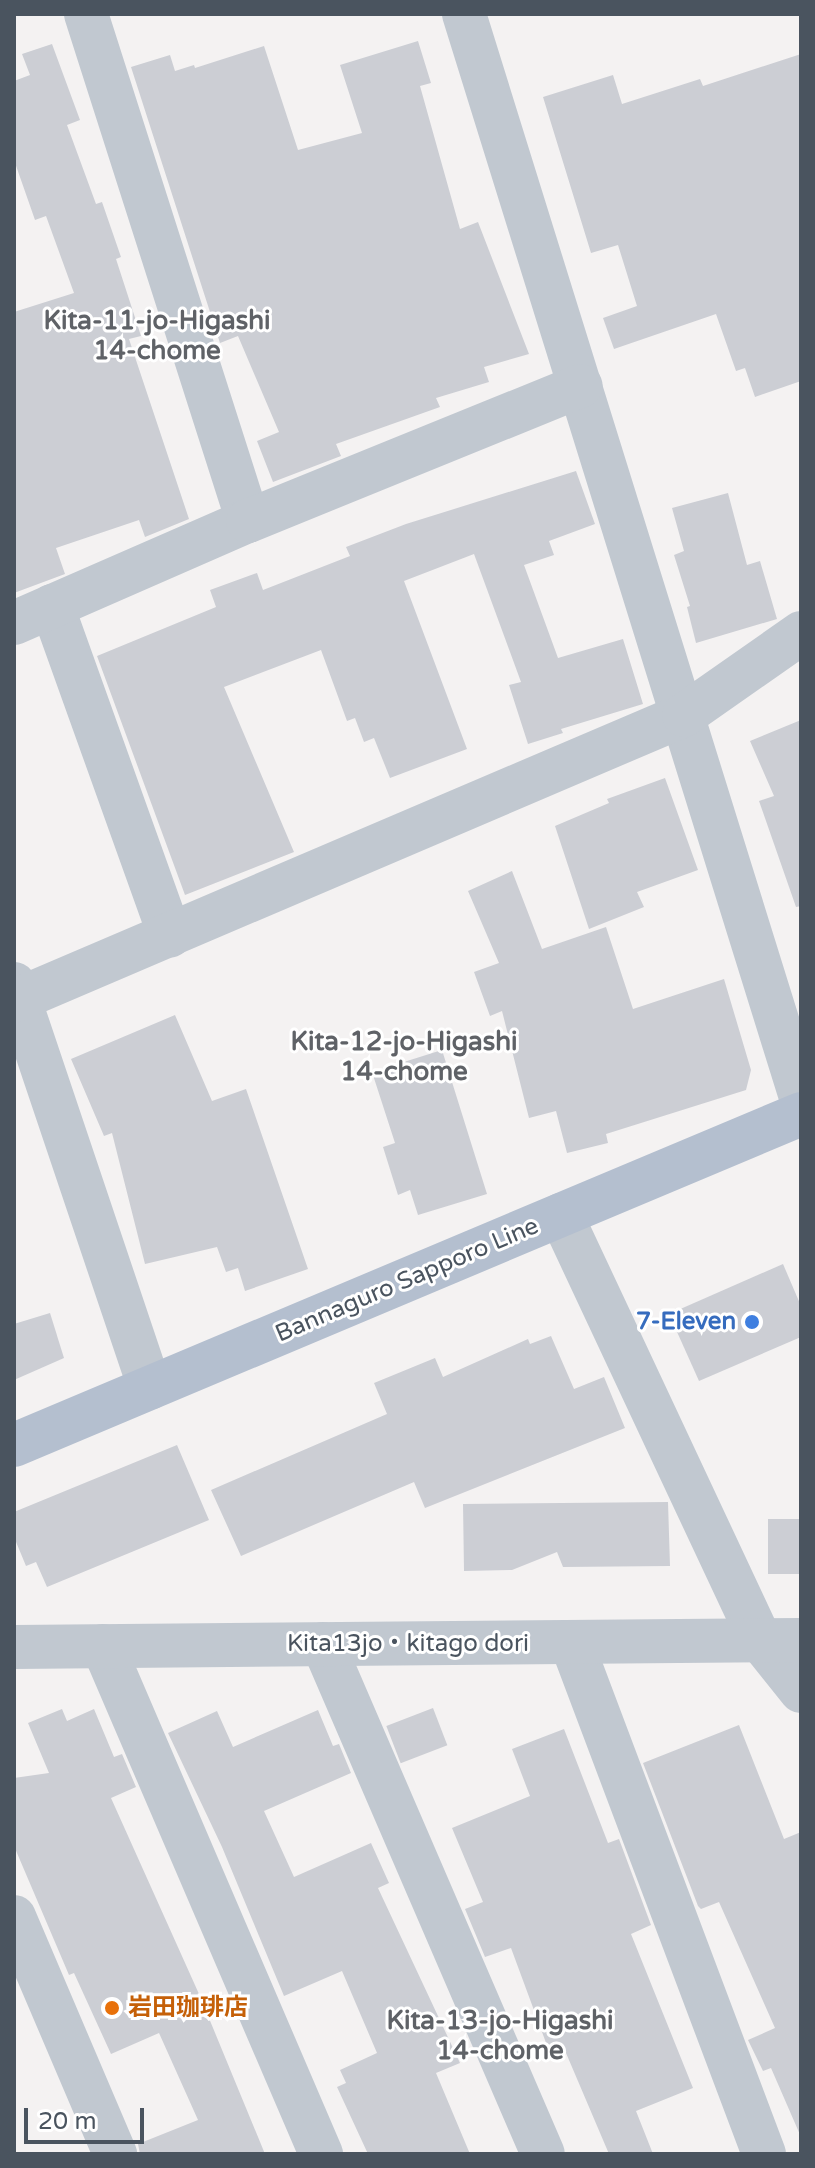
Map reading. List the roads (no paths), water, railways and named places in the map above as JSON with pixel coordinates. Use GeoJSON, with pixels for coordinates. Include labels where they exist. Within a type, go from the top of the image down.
{"type":"FeatureCollection","features":[{"type":"Feature","properties":{"kind":"main road","name":"Bannaguro Sapporo Line"},"geometry":{"type":"LineString","coordinates":[[14,1445],[801,1114]]}},
{"type":"Feature","properties":{"kind":"street"},"geometry":{"type":"LineString","coordinates":[[86,14],[248,521]]}},
{"type":"Feature","properties":{"kind":"street"},"geometry":{"type":"LineString","coordinates":[[464,14],[801,1097]]}},
{"type":"Feature","properties":{"kind":"street"},"geometry":{"type":"LineString","coordinates":[[170,935],[33,614],[248,521],[581,386]]}},
{"type":"Feature","properties":{"kind":"street"},"geometry":{"type":"LineString","coordinates":[[150,1388],[16,994],[170,935],[684,715],[801,633]]}},
{"type":"Feature","properties":{"kind":"street"},"geometry":{"type":"LineString","coordinates":[[561,1215],[781,1641],[801,1691]]}},
{"type":"Feature","properties":{"kind":"street","name":"Kita13jo・kitago dori"},"geometry":{"type":"LineString","coordinates":[[14,1647],[781,1641]]}},
{"type":"Feature","properties":{"kind":"street"},"geometry":{"type":"LineString","coordinates":[[323,1644],[543,2154]]}},
{"type":"Feature","properties":{"kind":"street"},"geometry":{"type":"LineString","coordinates":[[572,1644],[764,2154]]}},
{"type":"Feature","properties":{"kind":"street"},"geometry":{"type":"LineString","coordinates":[[103,1646],[321,2154]]}},
{"type":"Feature","properties":{"kind":"street"},"geometry":{"type":"LineString","coordinates":[[14,1917],[115,2154]]}},
{"type":"Feature","properties":{"kind":"place","name":"7-Eleven"},"geometry":{"type":"Point","coordinates":[752,1322]}},
{"type":"Feature","properties":{"kind":"place","name":"岩田珈琲店"},"geometry":{"type":"Point","coordinates":[112,2008]}},
{"type":"Feature","properties":{"kind":"district","name":"Kita-11-jo-Higashi 14-chome"},"geometry":{"type":"Point","coordinates":[157,336]}},
{"type":"Feature","properties":{"kind":"district","name":"Kita-12-jo-Higashi 14-chome"},"geometry":{"type":"Point","coordinates":[404,1057]}},
{"type":"Feature","properties":{"kind":"district","name":"Kita-13-jo-Higashi 14-chome"},"geometry":{"type":"Point","coordinates":[500,2036]}}]}
